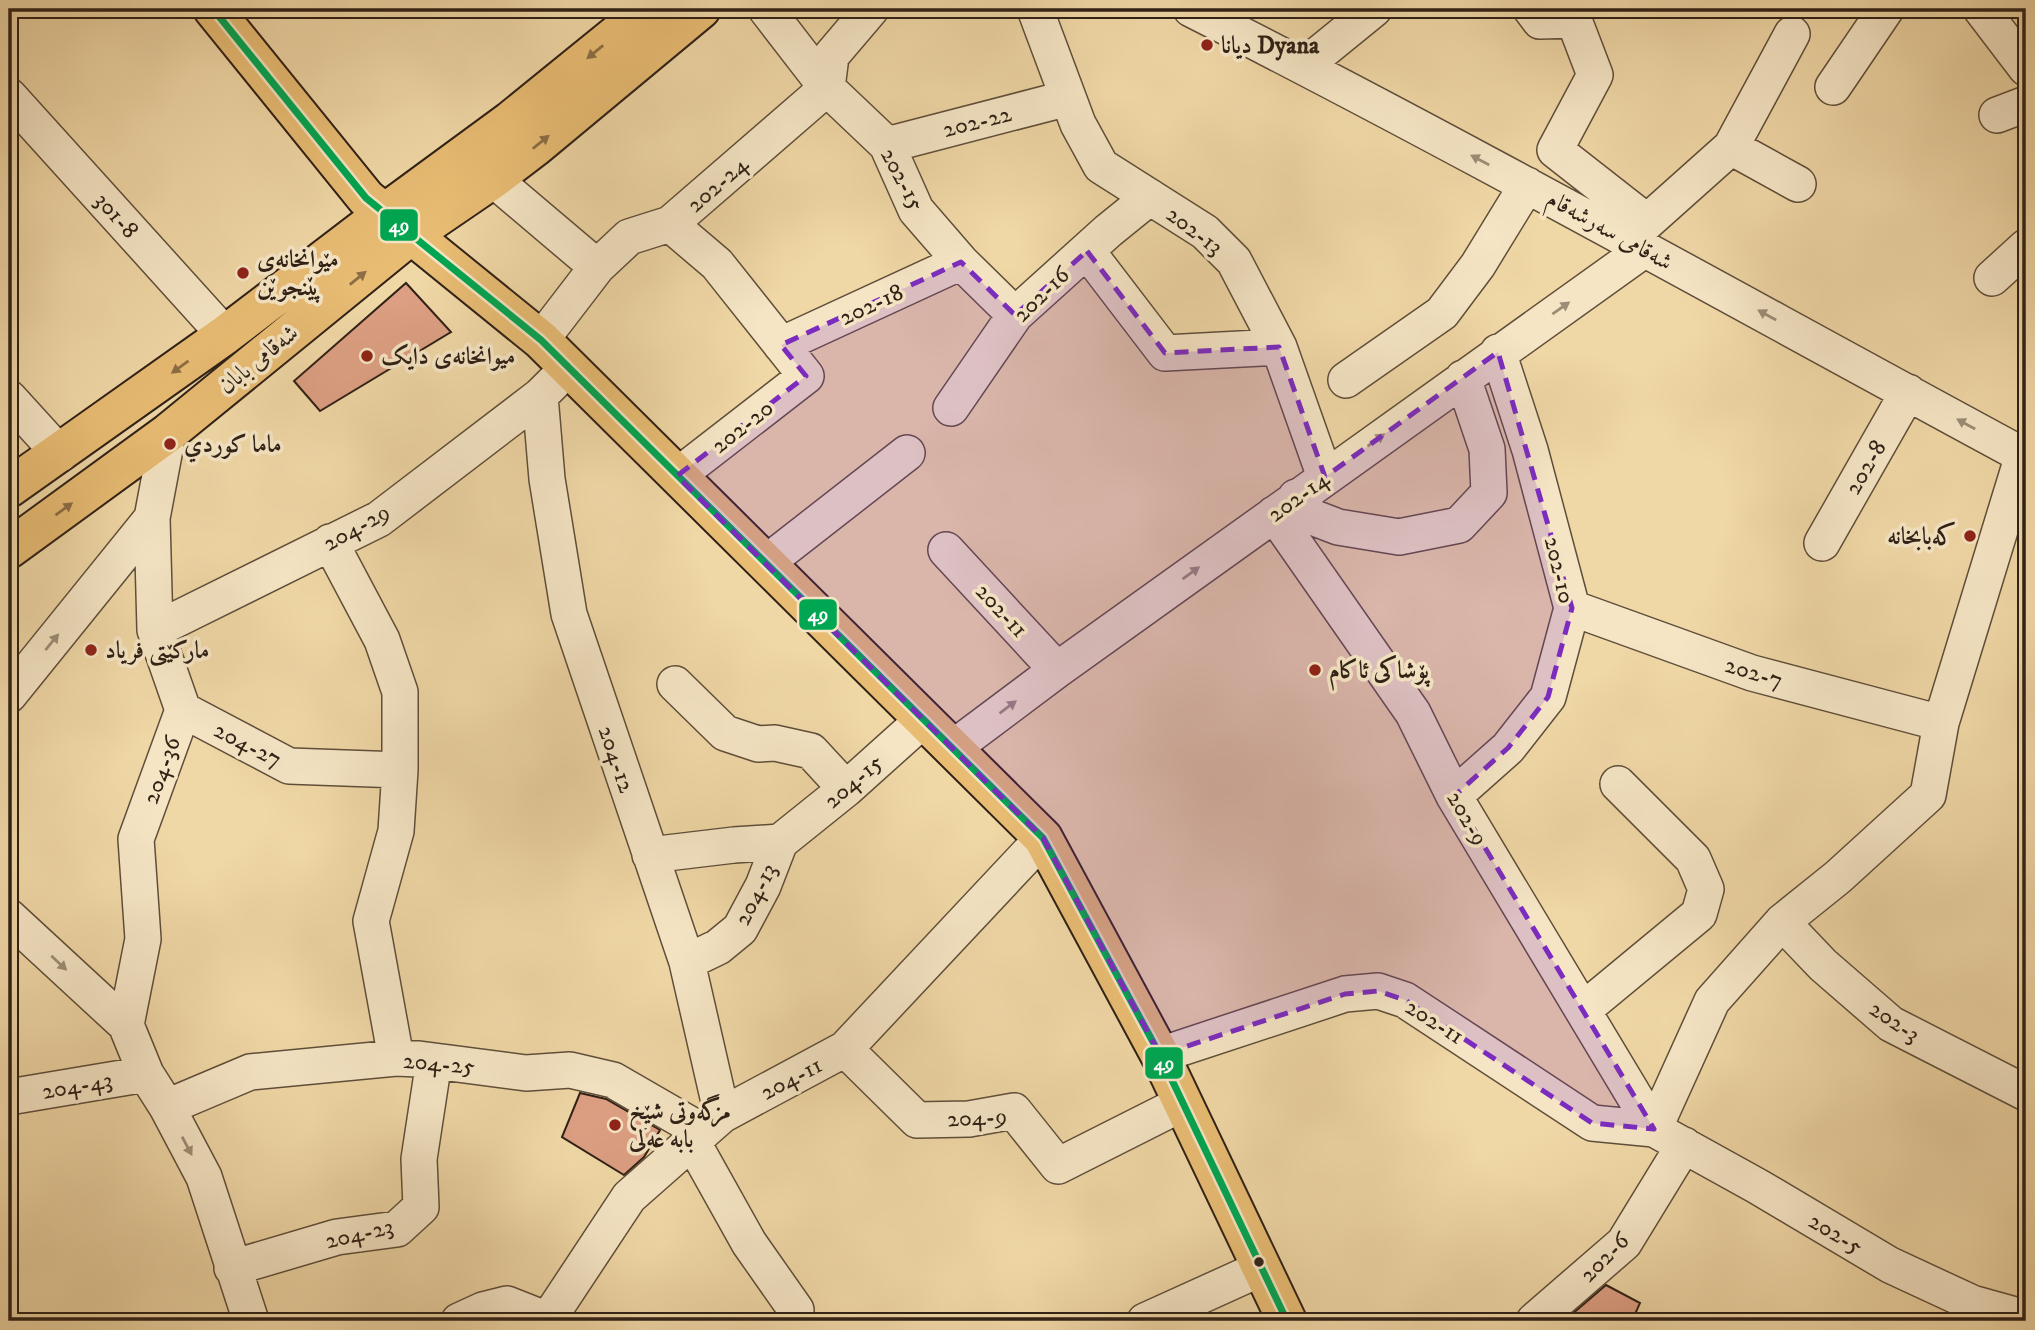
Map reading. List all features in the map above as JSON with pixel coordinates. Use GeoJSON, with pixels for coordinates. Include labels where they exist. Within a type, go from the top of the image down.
{"type":"FeatureCollection","features":[{"type":"Feature","properties":{"kind":"main road"},"geometry":{"type":"LineString","coordinates":[[213,9],[366,198],[541,340],[1044,838],[1160,1055],[1287,1321]]}},
{"type":"Feature","properties":{"kind":"main road"},"geometry":{"type":"LineString","coordinates":[[9,488],[225,335],[398,223],[510,121],[648,9]]}},
{"type":"Feature","properties":{"kind":"main road","name":"شەقامی بابان"},"geometry":{"type":"LineString","coordinates":[[9,549],[168,433],[398,223],[494,179],[701,9]]}},
{"type":"Feature","properties":{"kind":"street","name":"202-15"},"geometry":{"type":"LineString","coordinates":[[766,9],[827,88],[887,145],[916,210],[961,262],[1015,316]]}},
{"type":"Feature","properties":{"kind":"street"},"geometry":{"type":"LineString","coordinates":[[827,88],[831,55],[871,9]]}},
{"type":"Feature","properties":{"kind":"street","name":"202-13"},"geometry":{"type":"LineString","coordinates":[[1035,9],[1078,124],[1101,166],[1205,232],[1234,261],[1279,346],[1325,477]]}},
{"type":"Feature","properties":{"kind":"street","name":"شەقامی سەرشەقام"},"geometry":{"type":"LineString","coordinates":[[1191,9],[1527,185],[1640,236],[1908,392],[2025,456]]}},
{"type":"Feature","properties":{"kind":"street"},"geometry":{"type":"LineString","coordinates":[[1304,66],[1374,9]]}},
{"type":"Feature","properties":{"kind":"street"},"geometry":{"type":"LineString","coordinates":[[1531,9],[1540,21],[1581,15],[1595,75],[1555,150],[1640,236]]}},
{"type":"Feature","properties":{"kind":"street"},"geometry":{"type":"LineString","coordinates":[[1833,87],[1886,9]]}},
{"type":"Feature","properties":{"kind":"street"},"geometry":{"type":"LineString","coordinates":[[1981,9],[2026,68]]}},
{"type":"Feature","properties":{"kind":"street","name":"202-14"},"geometry":{"type":"LineString","coordinates":[[953,748],[1498,352],[1640,236],[1731,147],[1792,34]]}},
{"type":"Feature","properties":{"kind":"street","name":"202-24"},"geometry":{"type":"LineString","coordinates":[[541,340],[597,267],[629,237],[670,224],[827,88]]}},
{"type":"Feature","properties":{"kind":"street","name":"301-8"},"geometry":{"type":"LineString","coordinates":[[9,96],[225,335]]}},
{"type":"Feature","properties":{"kind":"street","name":"202-22"},"geometry":{"type":"LineString","coordinates":[[887,145],[1068,98]]}},
{"type":"Feature","properties":{"kind":"street"},"geometry":{"type":"LineString","coordinates":[[1731,147],[1798,184]]}},
{"type":"Feature","properties":{"kind":"street"},"geometry":{"type":"LineString","coordinates":[[494,179],[597,267]]}},
{"type":"Feature","properties":{"kind":"street"},"geometry":{"type":"LineString","coordinates":[[1346,380],[1442,313],[1478,265],[1527,185]]}},
{"type":"Feature","properties":{"kind":"street","name":"202-16"},"geometry":{"type":"LineString","coordinates":[[951,408],[1015,316],[1150,197]]}},
{"type":"Feature","properties":{"kind":"street"},"geometry":{"type":"LineString","coordinates":[[670,224],[717,264],[781,345]]}},
{"type":"Feature","properties":{"kind":"street"},"geometry":{"type":"LineString","coordinates":[[1992,278],[2026,247]]}},
{"type":"Feature","properties":{"kind":"street"},"geometry":{"type":"LineString","coordinates":[[1087,251],[1165,353],[1279,346]]}},
{"type":"Feature","properties":{"kind":"street","name":"202-18"},"geometry":{"type":"LineString","coordinates":[[781,345],[961,262]]}},
{"type":"Feature","properties":{"kind":"street","name":"202-20"},"geometry":{"type":"LineString","coordinates":[[677,476],[806,376],[781,345]]}},
{"type":"Feature","properties":{"kind":"street","name":"202-10"},"geometry":{"type":"LineString","coordinates":[[1454,796],[1508,748],[1548,697],[1572,608],[1530,450],[1498,352]]}},
{"type":"Feature","properties":{"kind":"street","name":"204-29"},"geometry":{"type":"LineString","coordinates":[[155,630],[379,519],[540,396],[567,367]]}},
{"type":"Feature","properties":{"kind":"street"},"geometry":{"type":"LineString","coordinates":[[1285,505],[1338,527],[1399,537],[1459,525],[1489,493],[1487,449],[1462,378]]}},
{"type":"Feature","properties":{"kind":"street","name":"202-8"},"geometry":{"type":"LineString","coordinates":[[1822,543],[1908,392]]}},
{"type":"Feature","properties":{"kind":"street","name":"204-12"},"geometry":{"type":"LineString","coordinates":[[540,396],[547,479],[569,614],[687,962],[706,1130]]}},
{"type":"Feature","properties":{"kind":"street"},"geometry":{"type":"LineString","coordinates":[[9,398],[60,453]]}},
{"type":"Feature","properties":{"kind":"street","name":"204-36"},"geometry":{"type":"LineString","coordinates":[[126,1025],[143,939],[136,839],[183,710],[155,630],[152,518],[168,433]]}},
{"type":"Feature","properties":{"kind":"street"},"geometry":{"type":"LineString","coordinates":[[766,563],[907,453]]}},
{"type":"Feature","properties":{"kind":"street","name":"202-6"},"geometry":{"type":"LineString","coordinates":[[1534,1321],[1624,1242],[1669,1137],[1712,1001],[1782,922],[1838,877],[1928,795],[1941,723],[2025,456]]}},
{"type":"Feature","properties":{"kind":"street","name":"202-9"},"geometry":{"type":"LineString","coordinates":[[1285,505],[1413,713],[1454,796],[1583,1010],[1669,1137]]}},
{"type":"Feature","properties":{"kind":"street"},"geometry":{"type":"LineString","coordinates":[[9,695],[152,518]]}},
{"type":"Feature","properties":{"kind":"street"},"geometry":{"type":"LineString","coordinates":[[330,542],[382,640],[400,692],[400,770],[396,831],[371,921],[396,1058]]}},
{"type":"Feature","properties":{"kind":"street","name":"202-11"},"geometry":{"type":"LineString","coordinates":[[946,550],[1057,670]]}},
{"type":"Feature","properties":{"kind":"street","name":"202-7"},"geometry":{"type":"LineString","coordinates":[[1572,608],[1752,673],[1941,723]]}},
{"type":"Feature","properties":{"kind":"street"},"geometry":{"type":"LineString","coordinates":[[675,684],[725,733],[758,744],[775,743],[811,751],[846,789]]}},
{"type":"Feature","properties":{"kind":"street","name":"204-27"},"geometry":{"type":"LineString","coordinates":[[183,710],[289,766],[400,770]]}},
{"type":"Feature","properties":{"kind":"street","name":"204-15"},"geometry":{"type":"LineString","coordinates":[[780,842],[846,789],[924,719]]}},
{"type":"Feature","properties":{"kind":"street"},"geometry":{"type":"LineString","coordinates":[[1583,1010],[1699,914],[1706,889],[1693,859],[1618,784]]}},
{"type":"Feature","properties":{"kind":"street","name":"204-11"},"geometry":{"type":"LineString","coordinates":[[549,1321],[629,1197],[706,1130],[845,1049],[1044,838]]}},
{"type":"Feature","properties":{"kind":"street"},"geometry":{"type":"LineString","coordinates":[[650,855],[780,842]]}},
{"type":"Feature","properties":{"kind":"street","name":"204-13"},"geometry":{"type":"LineString","coordinates":[[687,962],[718,947],[740,929],[763,886],[780,842]]}},
{"type":"Feature","properties":{"kind":"street"},"geometry":{"type":"LineString","coordinates":[[9,917],[126,1025],[146,1074],[167,1107],[204,1177],[251,1321]]}},
{"type":"Feature","properties":{"kind":"street","name":"202-3"},"geometry":{"type":"LineString","coordinates":[[1782,922],[1823,965],[1891,1024],[2026,1093]]}},
{"type":"Feature","properties":{"kind":"street","name":"202-11"},"geometry":{"type":"LineString","coordinates":[[1160,1055],[1345,994],[1378,991],[1405,1000],[1592,1123],[1669,1137]]}},
{"type":"Feature","properties":{"kind":"street","name":"204-9"},"geometry":{"type":"LineString","coordinates":[[845,1049],[917,1119],[969,1119],[1014,1111],[1058,1166],[1183,1102]]}},
{"type":"Feature","properties":{"kind":"street","name":"204-25"},"geometry":{"type":"LineString","coordinates":[[167,1107],[250,1072],[396,1058],[526,1073],[570,1070],[613,1080],[706,1130]]}},
{"type":"Feature","properties":{"kind":"street","name":"204-23"},"geometry":{"type":"LineString","coordinates":[[232,1268],[337,1237],[397,1229],[421,1207],[419,1158],[434,1061]]}},
{"type":"Feature","properties":{"kind":"street","name":"204-43"},"geometry":{"type":"LineString","coordinates":[[9,1097],[146,1074]]}},
{"type":"Feature","properties":{"kind":"street"},"geometry":{"type":"LineString","coordinates":[[706,1130],[749,1243],[796,1310]]}},
{"type":"Feature","properties":{"kind":"street","name":"202-5"},"geometry":{"type":"LineString","coordinates":[[1669,1137],[1890,1265],[1972,1303],[2026,1318]]}},
{"type":"Feature","properties":{"kind":"street"},"geometry":{"type":"LineString","coordinates":[[1145,1321],[1262,1268]]}},
{"type":"Feature","properties":{"kind":"street"},"geometry":{"type":"LineString","coordinates":[[459,1321],[483,1310],[507,1304],[549,1321]]}},
{"type":"Feature","properties":{"kind":"highlighted area"},"geometry":{"type":"Polygon","coordinates":[[[1087,251],[1165,353],[1279,347],[1325,477],[1498,352],[1572,608],[1548,697],[1508,748],[1454,796],[1654,1129],[1592,1123],[1405,1000],[1378,991],[1345,994],[1160,1055],[1043,838],[677,476],[806,376],[781,345],[961,262],[1015,315],[1087,251]]]}},
{"type":"Feature","properties":{"kind":"building","name":"میوانخانەی دایک"},"geometry":{"type":"Polygon","coordinates":[[[406,283],[451,332],[320,411],[294,381],[406,283]]]}},
{"type":"Feature","properties":{"kind":"building","name":"مزگەوتی شێخ بابە عەلی"},"geometry":{"type":"Polygon","coordinates":[[[580,1093],[606,1099],[660,1130],[644,1157],[624,1175],[562,1137],[580,1093]]]}},
{"type":"Feature","properties":{"kind":"building"},"geometry":{"type":"Polygon","coordinates":[[[1606,1285],[1640,1303],[1632,1321],[1564,1321],[1606,1285]]]}},
{"type":"Feature","properties":{"kind":"transit line","name":"49"},"geometry":{"type":"LineString","coordinates":[[213,9],[366,198],[541,340],[1043,838],[1160,1055],[1287,1321]]}},
{"type":"Feature","properties":{"kind":"place","name":"دیانا Dyana"},"geometry":{"type":"Point","coordinates":[1207,45]}},
{"type":"Feature","properties":{"kind":"place","name":"مێوانخانەی پێنجوێن"},"geometry":{"type":"Point","coordinates":[243,273]}},
{"type":"Feature","properties":{"kind":"place","name":"میوانخانەی دایک"},"geometry":{"type":"Point","coordinates":[367,356]}},
{"type":"Feature","properties":{"kind":"place","name":"ماما كوردي"},"geometry":{"type":"Point","coordinates":[170,444]}},
{"type":"Feature","properties":{"kind":"place","name":"کەبابخانە"},"geometry":{"type":"Point","coordinates":[1970,536]}},
{"type":"Feature","properties":{"kind":"place","name":"مارکێتی فریاد"},"geometry":{"type":"Point","coordinates":[91,650]}},
{"type":"Feature","properties":{"kind":"place","name":"پۆشاکی ئاکام"},"geometry":{"type":"Point","coordinates":[1315,670]}},
{"type":"Feature","properties":{"kind":"place","name":"مزگەوتی شێخ بابە عەلی"},"geometry":{"type":"Point","coordinates":[615,1125]}}]}
